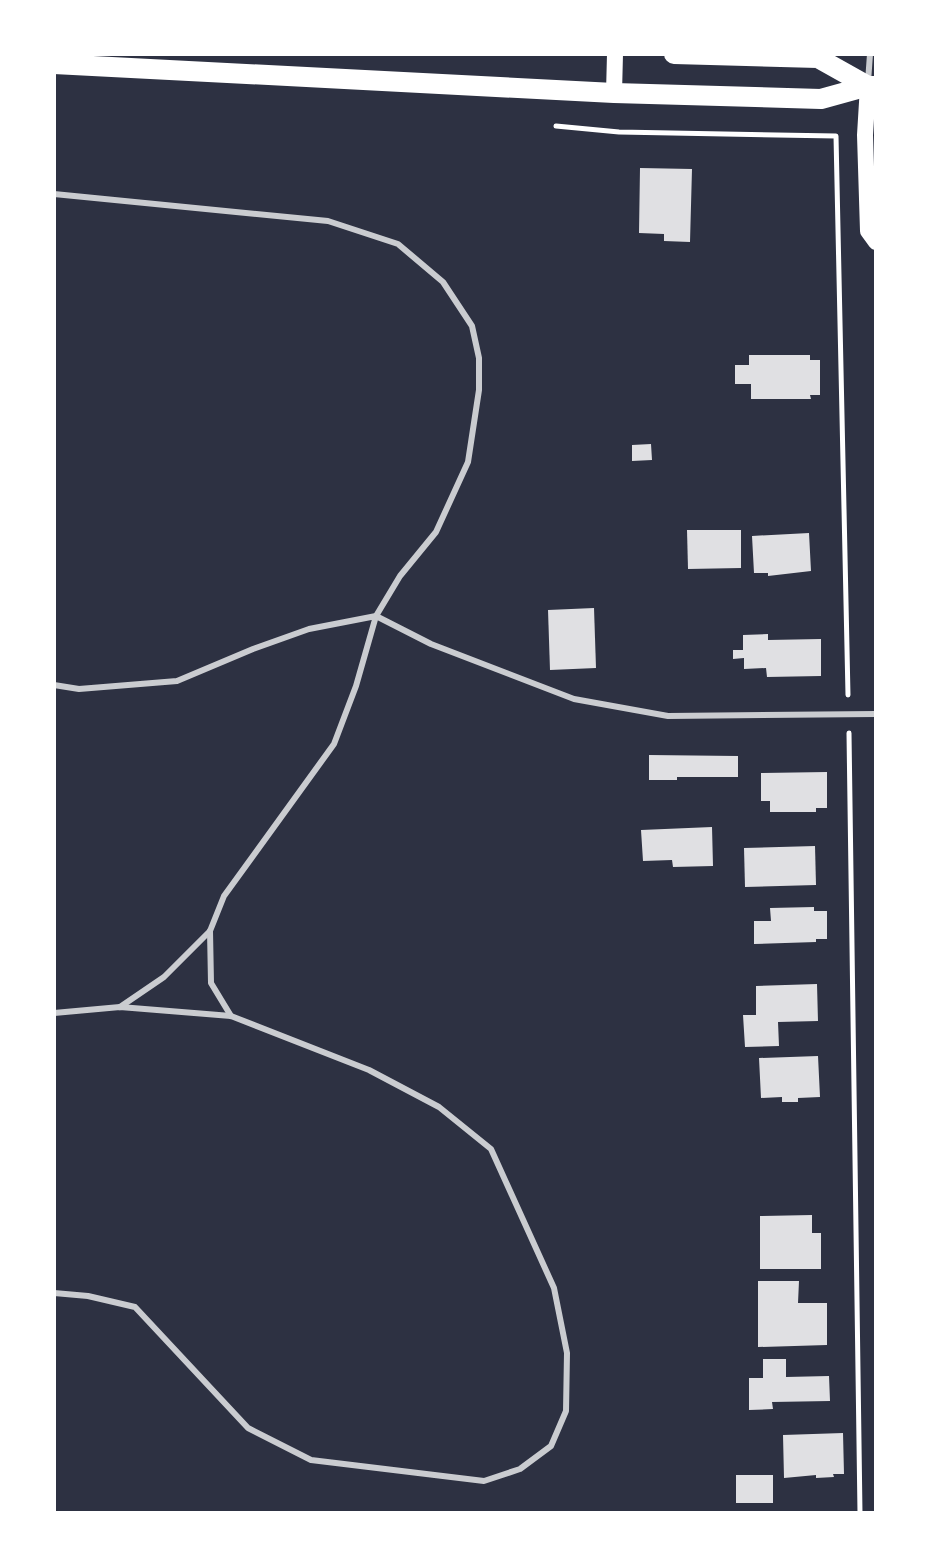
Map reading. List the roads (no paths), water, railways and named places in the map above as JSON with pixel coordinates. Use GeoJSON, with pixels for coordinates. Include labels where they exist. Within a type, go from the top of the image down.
{"type":"FeatureCollection","features":[{"type":"Feature","properties":{"kind":"main road"},"geometry":{"type":"LineString","coordinates":[[614,93],[615,54]]}},
{"type":"Feature","properties":{"kind":"main road"},"geometry":{"type":"LineString","coordinates":[[674,54],[818,58],[872,86]]}},
{"type":"Feature","properties":{"kind":"main road"},"geometry":{"type":"LineString","coordinates":[[54,64],[614,93],[821,99],[872,86]]}},
{"type":"Feature","properties":{"kind":"main road"},"geometry":{"type":"LineString","coordinates":[[872,86],[865,135],[868,231],[876,242]]}},
{"type":"Feature","properties":{"kind":"lane"},"geometry":{"type":"LineString","coordinates":[[870,54],[872,86]]}},
{"type":"Feature","properties":{"kind":"lane"},"geometry":{"type":"LineString","coordinates":[[54,194],[328,221],[398,244],[443,282],[472,326],[479,358],[479,390],[468,462],[436,532],[400,576],[376,616],[356,686],[334,744],[224,896],[210,931],[211,983],[231,1016]]}},
{"type":"Feature","properties":{"kind":"lane"},"geometry":{"type":"LineString","coordinates":[[54,685],[79,689],[177,681],[309,629],[376,616],[431,644],[574,699],[668,716],[876,714]]}},
{"type":"Feature","properties":{"kind":"lane"},"geometry":{"type":"LineString","coordinates":[[120,1007],[164,977],[210,931]]}},
{"type":"Feature","properties":{"kind":"lane"},"geometry":{"type":"LineString","coordinates":[[54,1013],[120,1007],[231,1016],[369,1070],[439,1107],[491,1149],[554,1288],[567,1353],[566,1411],[551,1446],[520,1469],[484,1481],[311,1460],[248,1428],[135,1307],[88,1296],[54,1293]]}}]}
